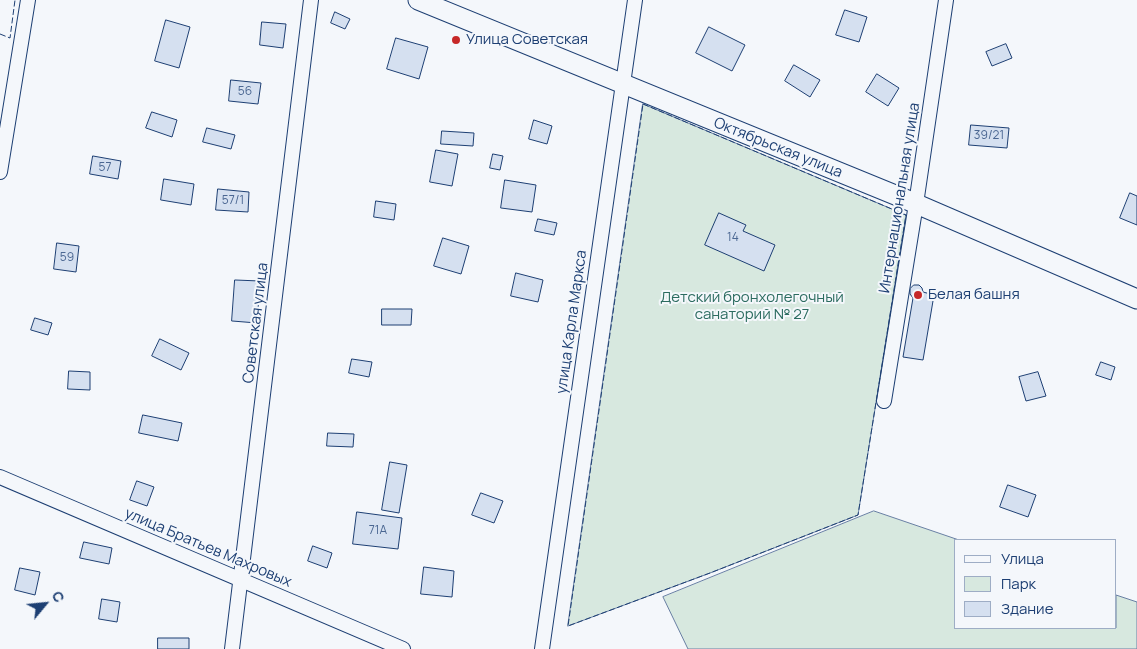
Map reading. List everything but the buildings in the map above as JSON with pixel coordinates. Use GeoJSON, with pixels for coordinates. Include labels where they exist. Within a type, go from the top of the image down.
{"type":"FeatureCollection","features":[{"type":"Feature","properties":{"kind":"main road","name":"Октябрьская улица"},"geometry":{"type":"LineString","coordinates":[[418,0],[916,204],[1137,299]]}},
{"type":"Feature","properties":{"kind":"street"},"geometry":{"type":"LineString","coordinates":[[0,172],[28,0]]}},
{"type":"Feature","properties":{"kind":"street","name":"Советская улица"},"geometry":{"type":"LineString","coordinates":[[232,649],[311,0]]}},
{"type":"Feature","properties":{"kind":"street","name":"улица Карла Маркса"},"geometry":{"type":"LineString","coordinates":[[542,649],[635,0]]}},
{"type":"Feature","properties":{"kind":"street","name":"Интернациональная улица"},"geometry":{"type":"LineString","coordinates":[[884,401],[916,204],[946,0]]}},
{"type":"Feature","properties":{"kind":"street","name":"улица Братьев Махровых"},"geometry":{"type":"LineString","coordinates":[[0,476],[403,649]]}},
{"type":"Feature","properties":{"kind":"green space","name":"Детский бронхолегочный санаторий № 27"},"geometry":{"type":"Polygon","coordinates":[[[643,104],[906,215],[858,515],[568,626],[643,104]]]}},
{"type":"Feature","properties":{"kind":"green space"},"geometry":{"type":"Polygon","coordinates":[[[874,511],[956,539],[954,539],[954,629],[1117,629],[1117,595],[1137,602],[1137,649],[688,649],[663,597],[874,511]]]}},
{"type":"Feature","properties":{"kind":"fence"},"geometry":{"type":"LineString","coordinates":[[0,34],[10,38],[15,0]]}},
{"type":"Feature","properties":{"kind":"fence"},"geometry":{"type":"LineString","coordinates":[[643,104],[906,215],[858,515],[568,626],[643,104]]}},
{"type":"Feature","properties":{"kind":"place","name":"Улица Советская"},"geometry":{"type":"Point","coordinates":[456,40]}},
{"type":"Feature","properties":{"kind":"place","name":"Белая башня"},"geometry":{"type":"Point","coordinates":[918,295]}}]}
